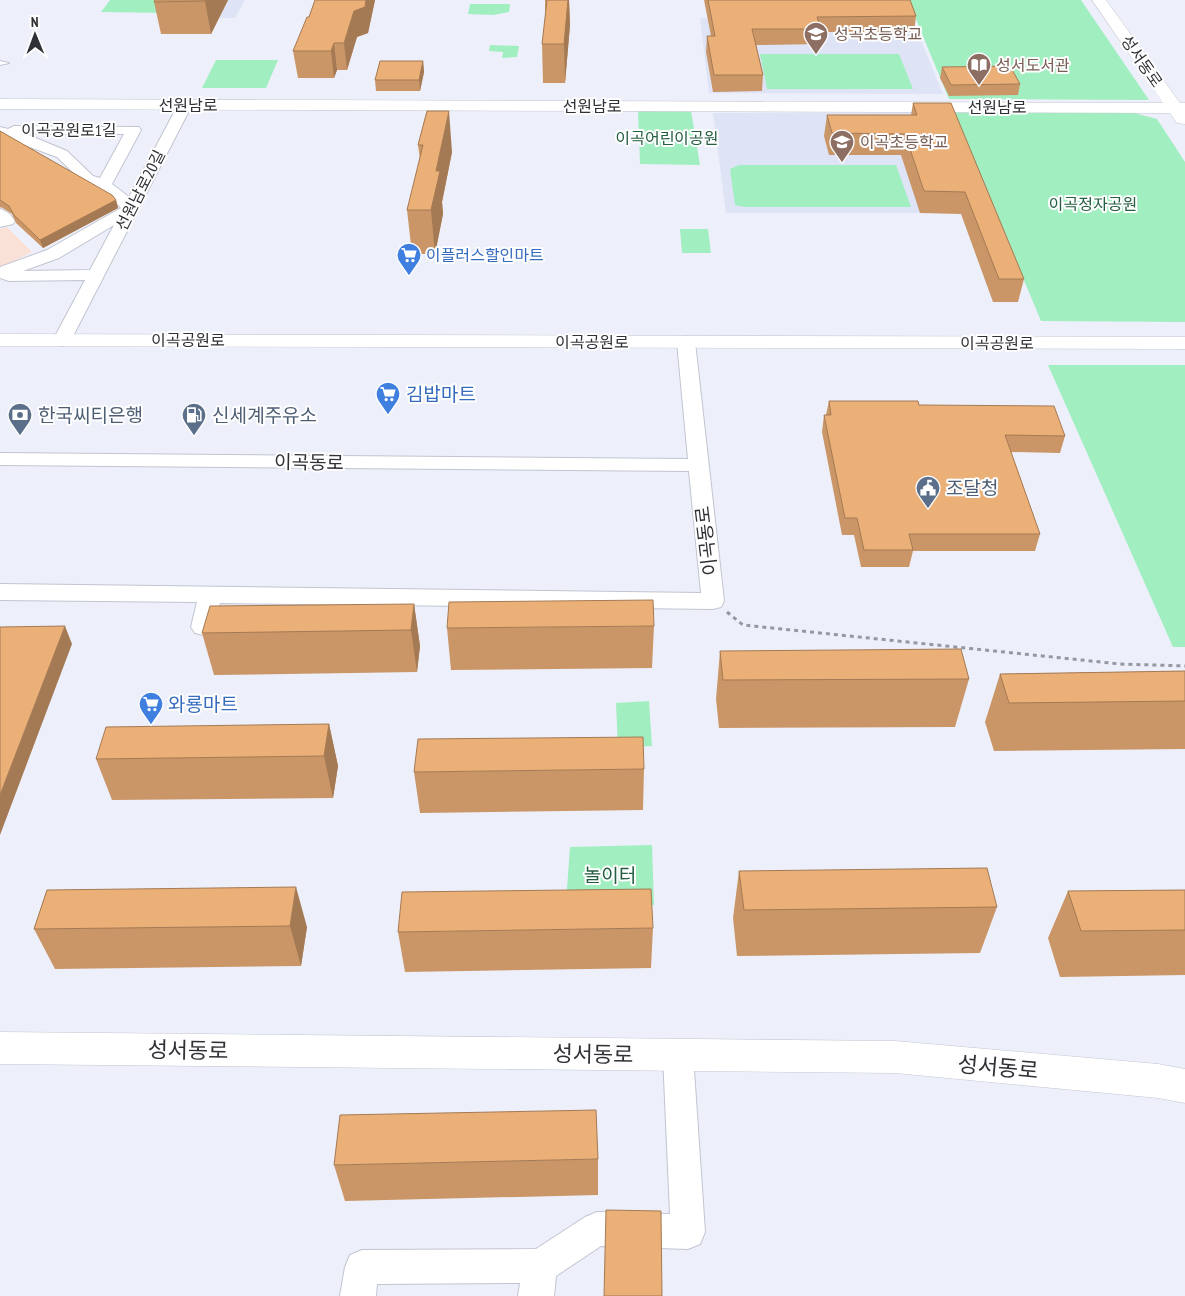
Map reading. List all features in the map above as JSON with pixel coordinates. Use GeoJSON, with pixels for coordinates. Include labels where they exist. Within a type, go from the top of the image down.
{"type":"FeatureCollection","features":[{"type":"Feature","properties":{"kind":"street","name":"성서동로"},"geometry":{"type":"LineString","coordinates":[[1099,0],[1180,108],[1185,122]]}},
{"type":"Feature","properties":{"kind":"street","name":"선원남로"},"geometry":{"type":"LineString","coordinates":[[0,104],[1180,108]]}},
{"type":"Feature","properties":{"kind":"street","name":"선원남로20길"},"geometry":{"type":"LineString","coordinates":[[62,340],[184,105]]}},
{"type":"Feature","properties":{"kind":"street","name":"이곡공원로1길"},"geometry":{"type":"LineString","coordinates":[[0,131],[134,130],[104,185]]}},
{"type":"Feature","properties":{"kind":"street","name":"이곡공원로1길"},"geometry":{"type":"LineString","coordinates":[[0,131],[29,140],[62,154],[88,178],[104,185],[120,197],[130,210]]}},
{"type":"Feature","properties":{"kind":"street"},"geometry":{"type":"LineString","coordinates":[[0,275],[53,254],[130,210]]}},
{"type":"Feature","properties":{"kind":"street"},"geometry":{"type":"LineString","coordinates":[[0,214],[7,221],[0,222]]}},
{"type":"Feature","properties":{"kind":"street"},"geometry":{"type":"LineString","coordinates":[[0,275],[96,275]]}},
{"type":"Feature","properties":{"kind":"street","name":"이곡공원로"},"geometry":{"type":"LineString","coordinates":[[0,340],[1185,343]]}},
{"type":"Feature","properties":{"kind":"street"},"geometry":{"type":"LineString","coordinates":[[686,342],[698,465]]}},
{"type":"Feature","properties":{"kind":"street","name":"이곡동로"},"geometry":{"type":"LineString","coordinates":[[0,459],[698,465],[713,601],[0,592]]}},
{"type":"Feature","properties":{"kind":"street"},"geometry":{"type":"LineString","coordinates":[[203,627],[210,595]]}},
{"type":"Feature","properties":{"kind":"street","name":"성서동로"},"geometry":{"type":"LineString","coordinates":[[0,1048],[895,1057],[1158,1081],[1185,1086]]}},
{"type":"Feature","properties":{"kind":"street"},"geometry":{"type":"LineString","coordinates":[[358,1296],[362,1267],[538,1281],[596,1229],[688,1232],[678,1055]]}},
{"type":"Feature","properties":{"kind":"path"},"geometry":{"type":"LineString","coordinates":[[713,601],[743,625],[1120,664],[1185,666]]}},
{"type":"Feature","properties":{"kind":"shaded area"},"geometry":{"type":"Polygon","coordinates":[[[212,0],[245,0],[235,18],[201,18],[212,0]]]}},
{"type":"Feature","properties":{"kind":"shaded area","name":"성곡초등학교"},"geometry":{"type":"Polygon","coordinates":[[[700,18],[912,18],[943,94],[709,93],[700,18]]]}},
{"type":"Feature","properties":{"kind":"shaded area","name":"이곡초등학교"},"geometry":{"type":"Polygon","coordinates":[[[713,113],[944,113],[986,213],[726,213],[713,113]]]}},
{"type":"Feature","properties":{"kind":"shaded area"},"geometry":{"type":"Polygon","coordinates":[[[7,227],[32,252],[0,268],[0,229],[7,227]]]}},
{"type":"Feature","properties":{"kind":"green space"},"geometry":{"type":"Polygon","coordinates":[[[110,0],[176,0],[168,13],[101,12],[110,0]]]}},
{"type":"Feature","properties":{"kind":"green space"},"geometry":{"type":"Polygon","coordinates":[[[908,0],[1081,0],[1149,100],[949,99],[908,0]]]}},
{"type":"Feature","properties":{"kind":"green space"},"geometry":{"type":"Polygon","coordinates":[[[470,4],[510,4],[509,12],[493,15],[468,14],[470,4]]]}},
{"type":"Feature","properties":{"kind":"green space"},"geometry":{"type":"Polygon","coordinates":[[[490,45],[519,46],[517,57],[502,58],[503,52],[489,51],[490,45]]]}},
{"type":"Feature","properties":{"kind":"green space"},"geometry":{"type":"Polygon","coordinates":[[[760,54],[899,54],[913,89],[767,89],[760,54]]]}},
{"type":"Feature","properties":{"kind":"green space"},"geometry":{"type":"Polygon","coordinates":[[[216,60],[278,60],[266,88],[202,88],[216,60]]]}},
{"type":"Feature","properties":{"kind":"green space","name":"이곡어린이공원"},"geometry":{"type":"Polygon","coordinates":[[[638,111],[691,111],[700,165],[640,164],[638,111]]]}},
{"type":"Feature","properties":{"kind":"green space","name":"이곡정자공원"},"geometry":{"type":"Polygon","coordinates":[[[953,111],[1130,112],[1157,119],[1185,162],[1185,322],[1041,321],[953,111]]]}},
{"type":"Feature","properties":{"kind":"green space"},"geometry":{"type":"Polygon","coordinates":[[[739,165],[896,165],[911,207],[745,207],[735,205],[730,169],[739,165]]]}},
{"type":"Feature","properties":{"kind":"green space"},"geometry":{"type":"Polygon","coordinates":[[[680,229],[708,229],[711,253],[682,253],[680,229]]]}},
{"type":"Feature","properties":{"kind":"green space"},"geometry":{"type":"Polygon","coordinates":[[[1048,365],[1185,365],[1185,647],[1173,647],[1048,365]]]}},
{"type":"Feature","properties":{"kind":"green space"},"geometry":{"type":"Polygon","coordinates":[[[649,701],[652,746],[618,748],[616,703],[649,701]]]}},
{"type":"Feature","properties":{"kind":"green space","name":"놀이터"},"geometry":{"type":"Polygon","coordinates":[[[652,845],[654,905],[566,903],[570,847],[652,845]]]}},
{"type":"Feature","properties":{"kind":"building"},"geometry":{"type":"Polygon","coordinates":[[[155,0],[205,0],[205,1],[154,2],[155,0]]]}},
{"type":"Feature","properties":{"kind":"building"},"geometry":{"type":"Polygon","coordinates":[[[315,0],[366,0],[365,7],[354,11],[344,43],[334,43],[331,51],[293,51],[307,17],[309,17],[315,0]]]}},
{"type":"Feature","properties":{"kind":"building"},"geometry":{"type":"Polygon","coordinates":[[[547,0],[568,0],[564,44],[542,44],[547,0]]]}},
{"type":"Feature","properties":{"kind":"building"},"geometry":{"type":"Polygon","coordinates":[[[708,0],[910,0],[916,16],[817,17],[821,29],[752,29],[763,75],[714,75],[707,36],[715,36],[708,0]]]}},
{"type":"Feature","properties":{"kind":"building"},"geometry":{"type":"Polygon","coordinates":[[[380,61],[423,61],[419,80],[375,80],[380,61]]]}},
{"type":"Feature","properties":{"kind":"building"},"geometry":{"type":"Polygon","coordinates":[[[1010,66],[1020,84],[951,85],[942,67],[1010,66]]]}},
{"type":"Feature","properties":{"kind":"building"},"geometry":{"type":"Polygon","coordinates":[[[913,103],[951,103],[1024,279],[999,279],[965,192],[924,191],[905,134],[832,133],[827,115],[917,115],[913,103]]]}},
{"type":"Feature","properties":{"kind":"building"},"geometry":{"type":"Polygon","coordinates":[[[427,111],[449,111],[436,171],[440,171],[431,210],[407,210],[423,145],[418,145],[427,111]]]}},
{"type":"Feature","properties":{"kind":"building"},"geometry":{"type":"Polygon","coordinates":[[[0,131],[112,195],[116,200],[40,240],[14,215],[9,206],[0,200],[0,131]]]}},
{"type":"Feature","properties":{"kind":"building","name":"조달청"},"geometry":{"type":"Polygon","coordinates":[[[829,401],[918,401],[919,405],[1054,406],[1065,436],[1005,435],[1040,534],[909,534],[913,550],[864,550],[857,518],[845,518],[824,415],[831,415],[829,401]]]}},
{"type":"Feature","properties":{"kind":"building"},"geometry":{"type":"Polygon","coordinates":[[[653,600],[654,626],[447,628],[449,602],[653,600]]]}},
{"type":"Feature","properties":{"kind":"building"},"geometry":{"type":"Polygon","coordinates":[[[414,604],[411,630],[202,633],[210,606],[414,604]]]}},
{"type":"Feature","properties":{"kind":"building"},"geometry":{"type":"Polygon","coordinates":[[[65,626],[0,795],[0,627],[65,626]]]}},
{"type":"Feature","properties":{"kind":"building"},"geometry":{"type":"Polygon","coordinates":[[[961,649],[969,679],[723,680],[720,651],[961,649]]]}},
{"type":"Feature","properties":{"kind":"building"},"geometry":{"type":"Polygon","coordinates":[[[1185,671],[1185,701],[1009,703],[1000,674],[1185,671]]]}},
{"type":"Feature","properties":{"kind":"building"},"geometry":{"type":"Polygon","coordinates":[[[329,724],[324,756],[96,759],[106,727],[329,724]]]}},
{"type":"Feature","properties":{"kind":"building"},"geometry":{"type":"Polygon","coordinates":[[[643,737],[644,769],[414,772],[418,739],[643,737]]]}},
{"type":"Feature","properties":{"kind":"building"},"geometry":{"type":"Polygon","coordinates":[[[987,868],[997,907],[744,910],[739,871],[987,868]]]}},
{"type":"Feature","properties":{"kind":"building"},"geometry":{"type":"Polygon","coordinates":[[[296,887],[290,926],[34,929],[47,890],[296,887]]]}},
{"type":"Feature","properties":{"kind":"building"},"geometry":{"type":"Polygon","coordinates":[[[651,889],[653,928],[398,932],[402,892],[651,889]]]}},
{"type":"Feature","properties":{"kind":"building"},"geometry":{"type":"Polygon","coordinates":[[[1185,890],[1185,930],[1081,931],[1068,891],[1185,890]]]}},
{"type":"Feature","properties":{"kind":"building"},"geometry":{"type":"Polygon","coordinates":[[[596,1110],[598,1159],[334,1165],[340,1115],[596,1110]]]}},
{"type":"Feature","properties":{"kind":"building"},"geometry":{"type":"Polygon","coordinates":[[[606,1210],[661,1211],[662,1296],[604,1296],[606,1210]]]}},
{"type":"Feature","properties":{"kind":"place","name":"성곡초등학교"},"geometry":{"type":"Point","coordinates":[816,55]}},
{"type":"Feature","properties":{"kind":"place","name":"성서도서관"},"geometry":{"type":"Point","coordinates":[979,86]}},
{"type":"Feature","properties":{"kind":"place","name":"이곡초등학교"},"geometry":{"type":"Point","coordinates":[842,163]}},
{"type":"Feature","properties":{"kind":"place","name":"이플러스할인마트"},"geometry":{"type":"Point","coordinates":[409,276]}},
{"type":"Feature","properties":{"kind":"place","name":"김밥마트"},"geometry":{"type":"Point","coordinates":[388,415]}},
{"type":"Feature","properties":{"kind":"place","name":"한국씨티은행"},"geometry":{"type":"Point","coordinates":[20,436]}},
{"type":"Feature","properties":{"kind":"place","name":"신세계주유소"},"geometry":{"type":"Point","coordinates":[194,436]}},
{"type":"Feature","properties":{"kind":"place","name":"조달청"},"geometry":{"type":"Point","coordinates":[928,509]}},
{"type":"Feature","properties":{"kind":"place","name":"와룡마트"},"geometry":{"type":"Point","coordinates":[151,725]}}]}
